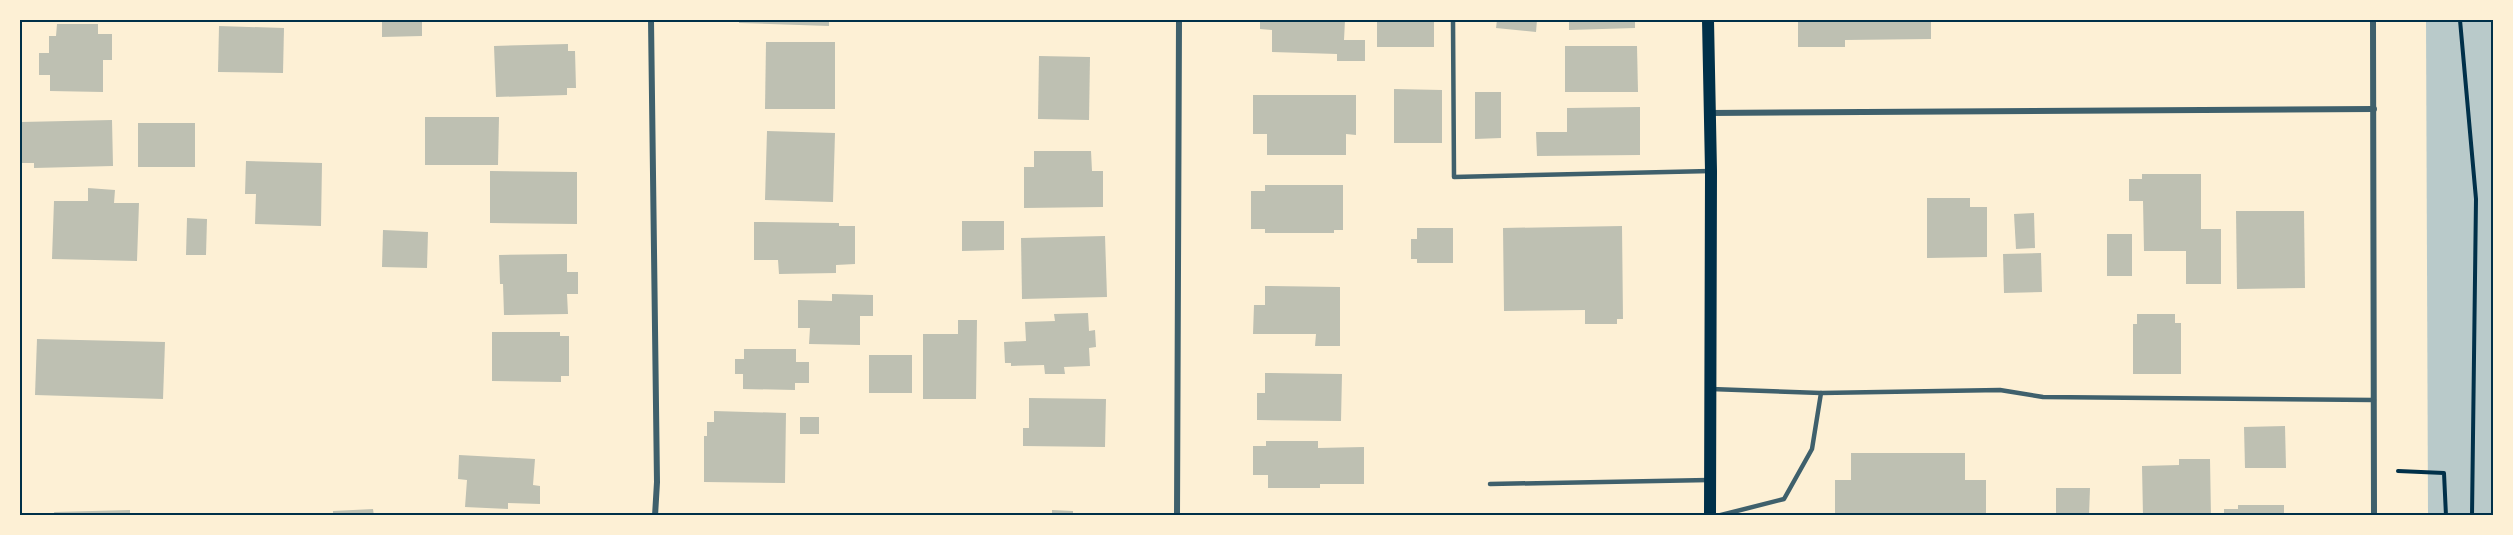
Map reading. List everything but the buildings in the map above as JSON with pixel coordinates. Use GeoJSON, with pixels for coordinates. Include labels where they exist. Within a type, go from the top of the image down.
{"type":"FeatureCollection","features":[{"type":"Feature","properties":{"kind":"main road"},"geometry":{"type":"LineString","coordinates":[[1708,20],[1711,171],[1710,516]]}},
{"type":"Feature","properties":{"kind":"street"},"geometry":{"type":"LineString","coordinates":[[651,20],[657,482],[655,516]]}},
{"type":"Feature","properties":{"kind":"street"},"geometry":{"type":"LineString","coordinates":[[1177,516],[1179,20]]}},
{"type":"Feature","properties":{"kind":"street"},"geometry":{"type":"LineString","coordinates":[[2373,20],[2374,516]]}},
{"type":"Feature","properties":{"kind":"street"},"geometry":{"type":"LineString","coordinates":[[1709,113],[2374,109]]}},
{"type":"Feature","properties":{"kind":"lane"},"geometry":{"type":"LineString","coordinates":[[1453,20],[1454,177],[1711,171]]}},
{"type":"Feature","properties":{"kind":"lane"},"geometry":{"type":"LineString","coordinates":[[1711,389],[1821,393],[2000,390],[2043,397],[2374,400]]}},
{"type":"Feature","properties":{"kind":"lane"},"geometry":{"type":"LineString","coordinates":[[1717,516],[1784,499],[1812,449],[1821,393]]}},
{"type":"Feature","properties":{"kind":"lane"},"geometry":{"type":"LineString","coordinates":[[1490,484],[1709,480]]}},
{"type":"Feature","properties":{"kind":"path"},"geometry":{"type":"LineString","coordinates":[[2460,20],[2476,199],[2472,516]]}},
{"type":"Feature","properties":{"kind":"path"},"geometry":{"type":"LineString","coordinates":[[2424,471],[2444,473],[2445,516]]}},
{"type":"Feature","properties":{"kind":"shaded area"},"geometry":{"type":"Polygon","coordinates":[[[2426,20],[2493,20],[2493,515],[2428,515],[2426,20]]]}}]}
